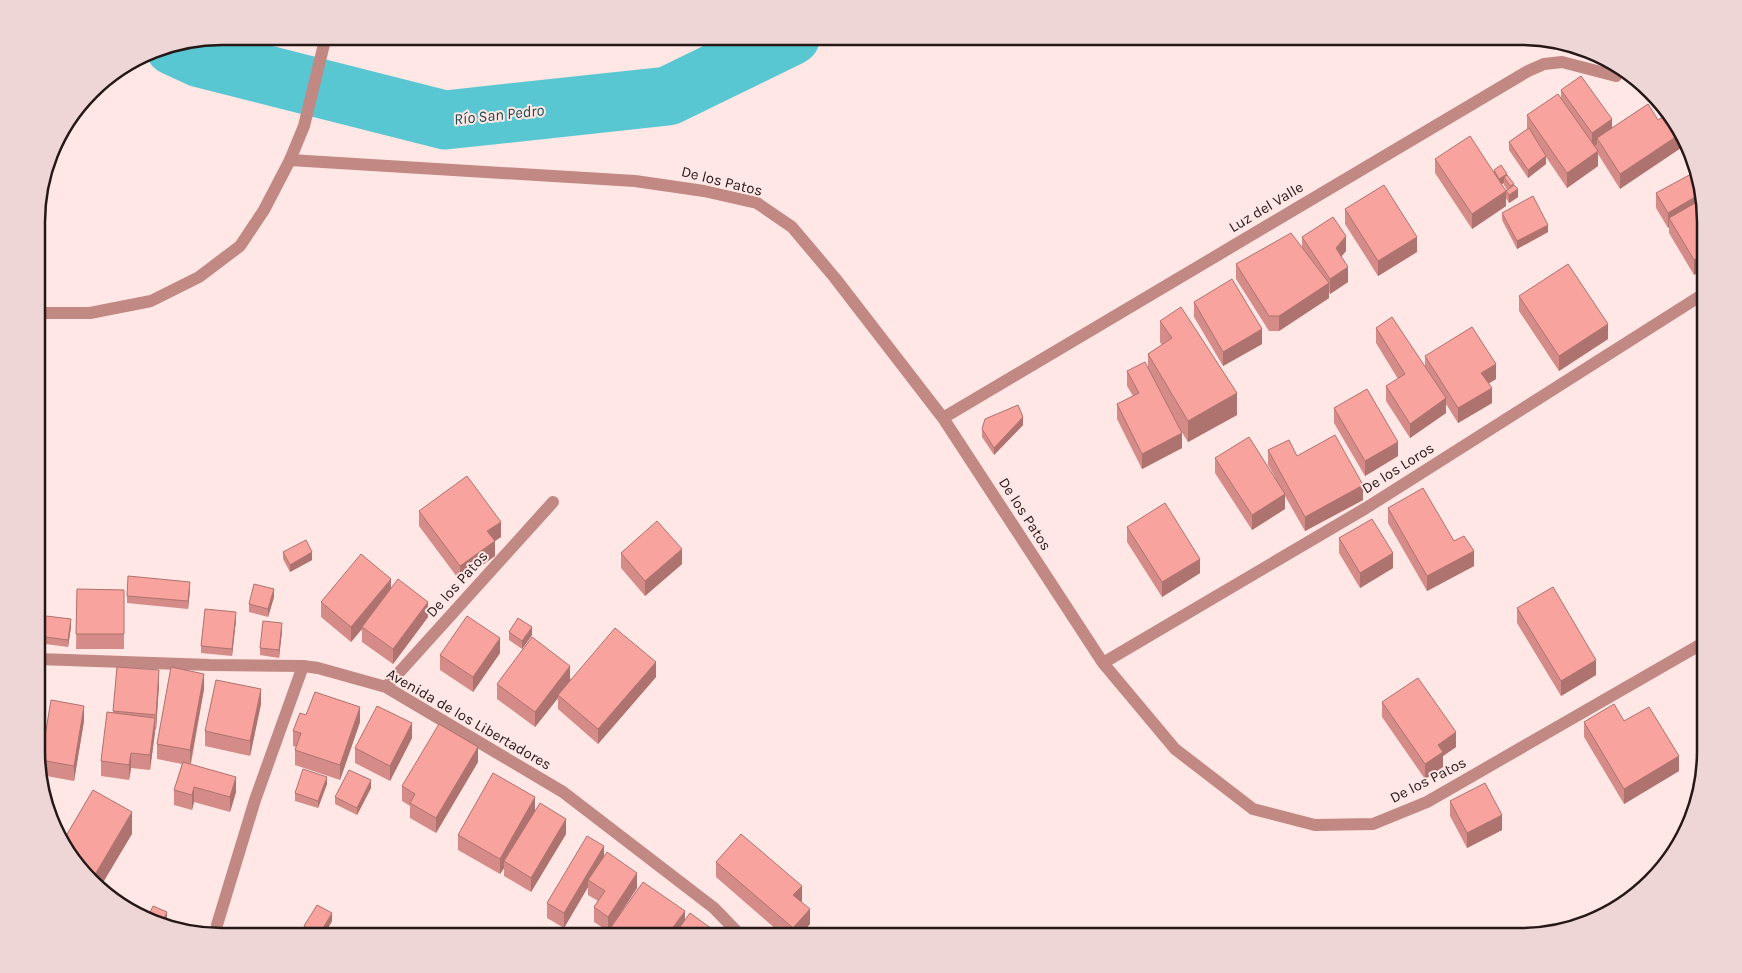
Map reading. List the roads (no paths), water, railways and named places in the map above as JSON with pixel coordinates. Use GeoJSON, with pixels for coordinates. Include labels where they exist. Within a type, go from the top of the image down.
{"type":"FeatureCollection","features":[{"type":"Feature","properties":{"kind":"street"},"geometry":{"type":"LineString","coordinates":[[45,313],[90,313],[151,301],[199,277],[240,246],[264,210],[290,160],[304,126],[324,45]]}},
{"type":"Feature","properties":{"kind":"street","name":"Luz del Valle"},"geometry":{"type":"LineString","coordinates":[[943,418],[1528,71],[1544,64],[1562,62],[1616,76]]}},
{"type":"Feature","properties":{"kind":"street","name":"De los Patos"},"geometry":{"type":"LineString","coordinates":[[290,160],[635,181],[704,191],[757,203],[792,227],[835,278],[943,418],[1103,663],[1175,749],[1253,810],[1315,825],[1373,824],[1427,802],[1697,647]]}},
{"type":"Feature","properties":{"kind":"street","name":"De los Loros"},"geometry":{"type":"LineString","coordinates":[[1103,663],[1366,508],[1697,298]]}},
{"type":"Feature","properties":{"kind":"street","name":"De los Patos"},"geometry":{"type":"LineString","coordinates":[[386,687],[553,502]]}},
{"type":"Feature","properties":{"kind":"street","name":"Avenida de los Libertadores"},"geometry":{"type":"LineString","coordinates":[[45,659],[304,666],[318,668],[386,687],[563,792],[714,908],[733,928]]}},
{"type":"Feature","properties":{"kind":"street"},"geometry":{"type":"LineString","coordinates":[[217,925],[255,800],[304,666]]}},
{"type":"Feature","properties":{"kind":"waterway","name":"Río San Pedro"},"geometry":{"type":"LineString","coordinates":[[182,49],[200,58],[445,120],[668,96],[773,45]]}}]}
